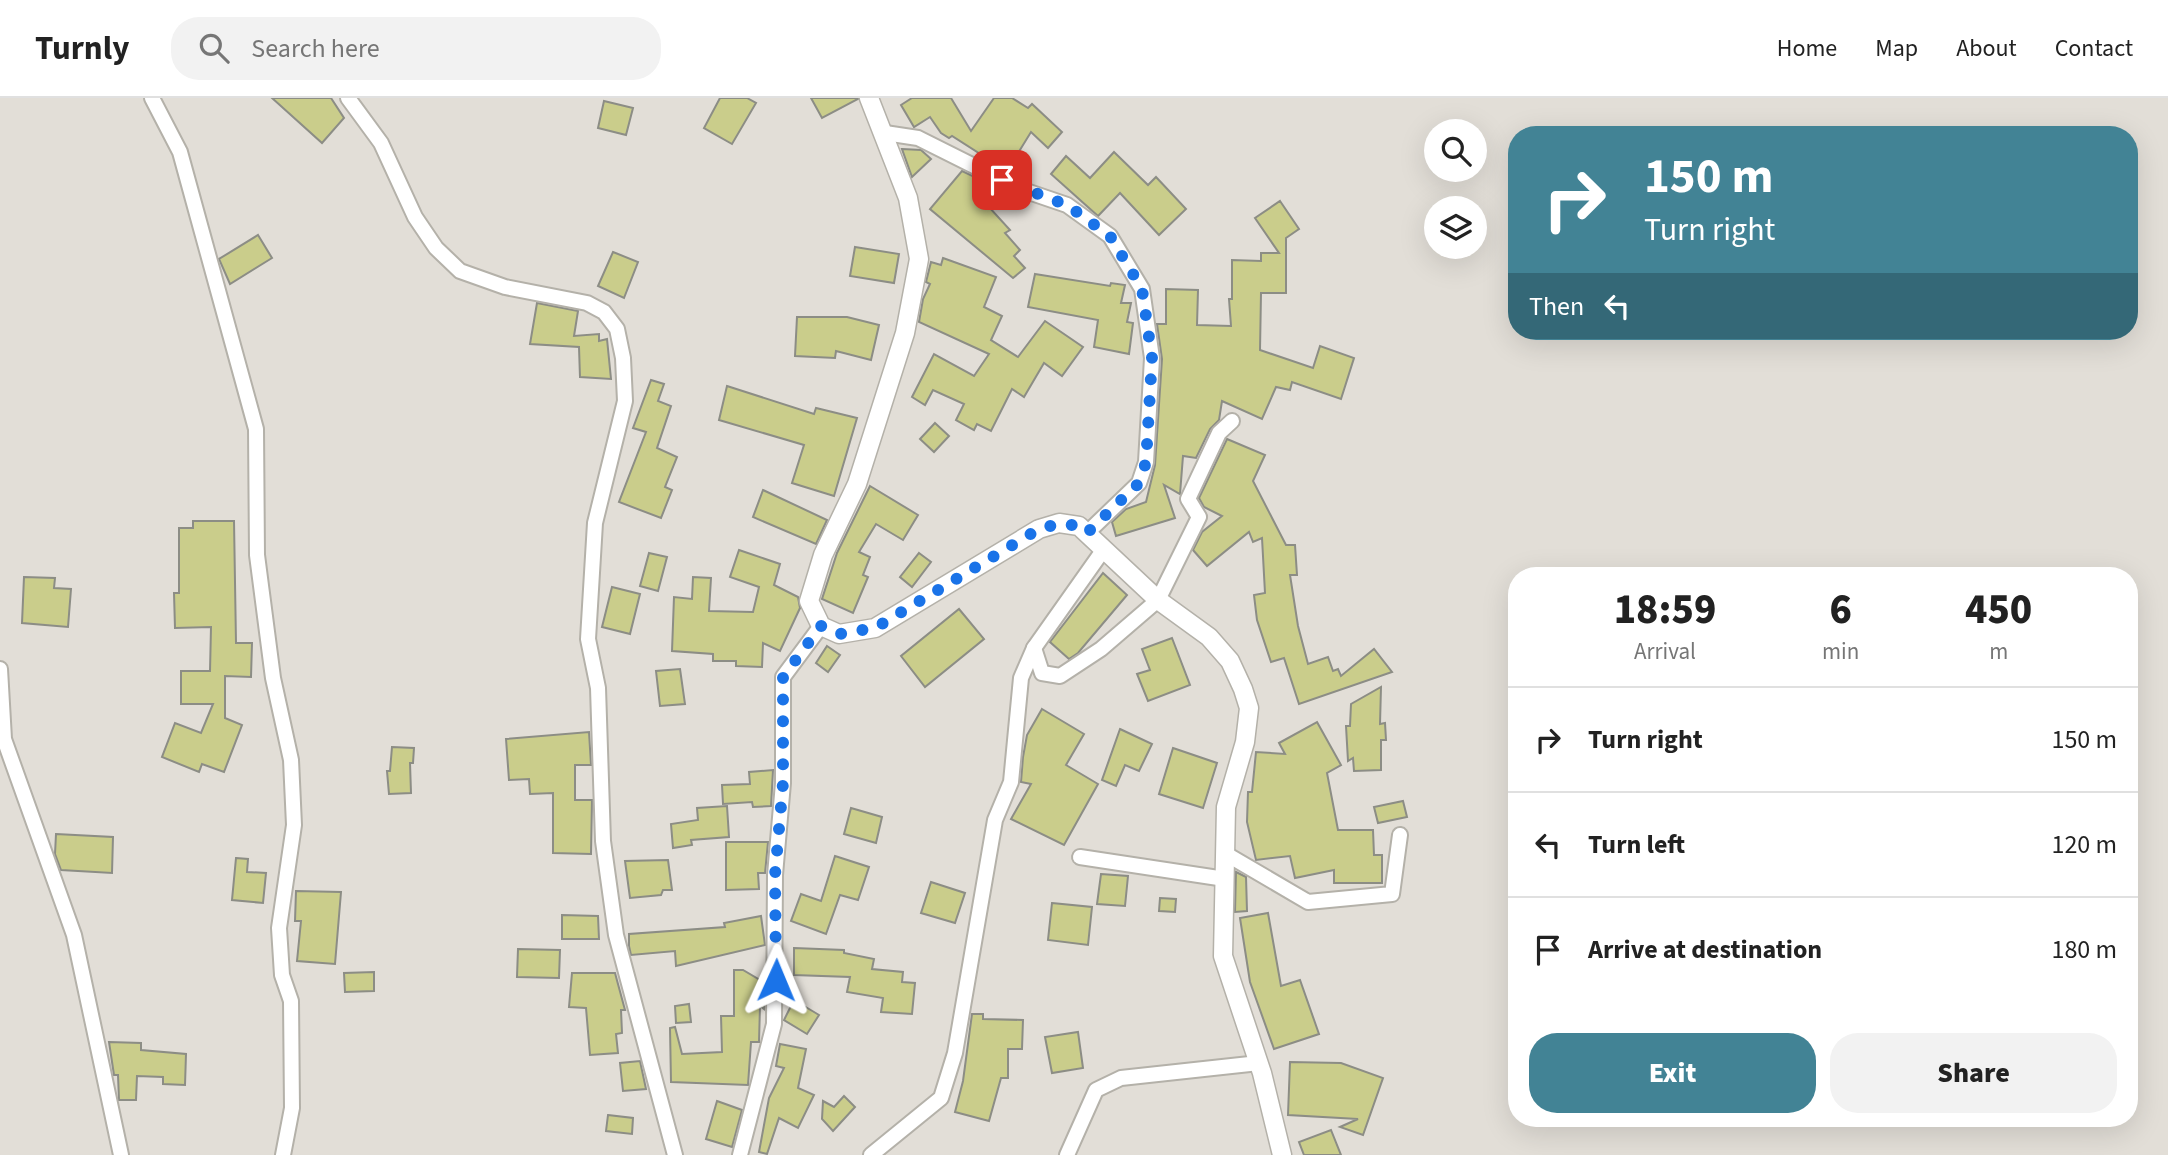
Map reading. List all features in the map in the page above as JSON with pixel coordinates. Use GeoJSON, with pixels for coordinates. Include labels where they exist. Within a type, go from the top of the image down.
{"type":"FeatureCollection","features":[{"type":"Feature","properties":{"kind":"street"},"geometry":{"type":"LineString","coordinates":[[152,98],[180,152],[256,429],[257,555],[273,678],[291,760],[295,825],[279,928],[282,975],[291,1001],[292,1108],[283,1155]]}},
{"type":"Feature","properties":{"kind":"street"},"geometry":{"type":"LineString","coordinates":[[348,98],[381,143],[415,217],[436,248],[460,271],[505,287],[587,303],[604,312],[617,329],[623,358],[625,401],[595,523],[588,639],[598,688],[603,841],[616,935],[675,1155]]}},
{"type":"Feature","properties":{"kind":"street"},"geometry":{"type":"LineString","coordinates":[[869,98],[885,133],[908,198],[919,259],[905,333],[857,484],[823,555],[809,601],[821,626],[839,634],[875,628],[1039,529],[1059,523],[1079,526],[1158,600],[1209,637],[1230,661],[1249,708],[1245,742],[1226,807],[1223,956],[1259,1063],[1282,1155]]}},
{"type":"Feature","properties":{"kind":"street"},"geometry":{"type":"LineString","coordinates":[[885,133],[918,138],[1020,189],[1067,205],[1110,236],[1142,289],[1152,358],[1146,462],[1139,483],[1087,533]]}},
{"type":"Feature","properties":{"kind":"street"},"geometry":{"type":"LineString","coordinates":[[1034,648],[1042,673],[1060,677],[1101,649],[1158,600],[1199,517],[1188,499],[1219,433],[1232,421]]}},
{"type":"Feature","properties":{"kind":"street"},"geometry":{"type":"LineString","coordinates":[[871,1155],[941,1098],[955,1053],[995,820],[1011,782],[1021,678],[1034,648],[1104,549]]}},
{"type":"Feature","properties":{"kind":"street"},"geometry":{"type":"LineString","coordinates":[[740,1155],[774,1024],[777,958],[775,875],[783,783],[783,677],[821,626]]}},
{"type":"Feature","properties":{"kind":"street"},"geometry":{"type":"LineString","coordinates":[[0,669],[4,739],[74,935],[121,1155]]}},
{"type":"Feature","properties":{"kind":"street"},"geometry":{"type":"LineString","coordinates":[[1226,854],[1308,902],[1392,894],[1400,835]]}},
{"type":"Feature","properties":{"kind":"street"},"geometry":{"type":"LineString","coordinates":[[1080,857],[1225,879]]}},
{"type":"Feature","properties":{"kind":"street"},"geometry":{"type":"LineString","coordinates":[[1068,1155],[1096,1090],[1112,1082],[1121,1078],[1259,1063]]}},
{"type":"Feature","properties":{"kind":"building"},"geometry":{"type":"Polygon","coordinates":[[[272,98],[331,98],[344,118],[322,143],[272,98]]]}},
{"type":"Feature","properties":{"kind":"building"},"geometry":{"type":"Polygon","coordinates":[[[720,98],[747,98],[756,103],[732,144],[704,128],[720,98]]]}},
{"type":"Feature","properties":{"kind":"building"},"geometry":{"type":"Polygon","coordinates":[[[811,98],[858,98],[858,99],[822,118],[811,98]]]}},
{"type":"Feature","properties":{"kind":"building"},"geometry":{"type":"Polygon","coordinates":[[[912,98],[951,98],[971,131],[994,98],[1012,98],[1028,108],[1032,104],[1062,132],[1048,148],[1031,132],[1007,171],[952,136],[949,138],[941,133],[930,117],[914,127],[901,105],[912,98]]]}},
{"type":"Feature","properties":{"kind":"building"},"geometry":{"type":"Polygon","coordinates":[[[604,101],[633,108],[626,135],[598,128],[604,101]]]}},
{"type":"Feature","properties":{"kind":"building"},"geometry":{"type":"Polygon","coordinates":[[[902,149],[921,150],[931,159],[912,177],[902,149]]]}},
{"type":"Feature","properties":{"kind":"building"},"geometry":{"type":"Polygon","coordinates":[[[1114,152],[1148,185],[1156,177],[1186,209],[1159,235],[1120,193],[1098,216],[1051,174],[1066,156],[1090,178],[1114,152]]]}},
{"type":"Feature","properties":{"kind":"building"},"geometry":{"type":"Polygon","coordinates":[[[962,171],[979,179],[997,195],[988,206],[1010,230],[1005,233],[1020,250],[1014,256],[1025,268],[1013,278],[930,209],[962,171]]]}},
{"type":"Feature","properties":{"kind":"building"},"geometry":{"type":"Polygon","coordinates":[[[1280,201],[1299,229],[1286,238],[1286,293],[1261,293],[1260,350],[1313,368],[1320,346],[1354,358],[1341,399],[1292,382],[1290,390],[1276,387],[1262,419],[1222,401],[1219,420],[1210,429],[1196,458],[1183,456],[1180,494],[1164,485],[1175,518],[1116,536],[1112,522],[1126,509],[1146,502],[1155,465],[1162,359],[1157,324],[1166,324],[1166,289],[1198,290],[1197,325],[1231,326],[1229,299],[1232,299],[1232,260],[1261,261],[1261,253],[1279,253],[1255,218],[1280,201]]]}},
{"type":"Feature","properties":{"kind":"building"},"geometry":{"type":"Polygon","coordinates":[[[258,235],[272,258],[230,284],[219,259],[258,235]]]}},
{"type":"Feature","properties":{"kind":"building"},"geometry":{"type":"Polygon","coordinates":[[[855,247],[899,254],[894,283],[850,276],[855,247]]]}},
{"type":"Feature","properties":{"kind":"building"},"geometry":{"type":"Polygon","coordinates":[[[613,252],[638,262],[624,298],[598,286],[613,252]]]}},
{"type":"Feature","properties":{"kind":"building"},"geometry":{"type":"Polygon","coordinates":[[[943,258],[996,277],[984,307],[1002,316],[991,340],[1018,357],[1045,321],[1083,347],[1062,376],[1044,363],[1024,397],[1012,389],[991,431],[977,424],[974,430],[956,420],[964,404],[933,390],[925,405],[912,397],[934,354],[974,376],[989,354],[919,322],[923,299],[930,284],[926,282],[931,262],[941,265],[943,258]]]}},
{"type":"Feature","properties":{"kind":"building"},"geometry":{"type":"Polygon","coordinates":[[[1035,274],[1110,286],[1111,283],[1125,285],[1121,303],[1131,303],[1127,322],[1133,323],[1129,354],[1094,347],[1098,320],[1028,307],[1035,274]]]}},
{"type":"Feature","properties":{"kind":"building"},"geometry":{"type":"Polygon","coordinates":[[[537,303],[578,311],[574,336],[599,334],[599,341],[607,339],[611,379],[580,377],[579,347],[530,344],[537,303]]]}},
{"type":"Feature","properties":{"kind":"building"},"geometry":{"type":"Polygon","coordinates":[[[797,317],[847,317],[879,325],[871,360],[836,351],[835,358],[795,356],[797,317]]]}},
{"type":"Feature","properties":{"kind":"building"},"geometry":{"type":"Polygon","coordinates":[[[651,380],[664,384],[658,401],[671,406],[657,448],[677,457],[665,487],[672,490],[661,518],[619,502],[646,432],[633,428],[651,380]]]}},
{"type":"Feature","properties":{"kind":"building"},"geometry":{"type":"Polygon","coordinates":[[[727,386],[814,414],[816,408],[857,418],[834,496],[792,483],[804,445],[719,420],[727,386]]]}},
{"type":"Feature","properties":{"kind":"building"},"geometry":{"type":"Polygon","coordinates":[[[935,423],[949,436],[934,452],[920,439],[935,423]]]}},
{"type":"Feature","properties":{"kind":"building"},"geometry":{"type":"Polygon","coordinates":[[[1227,439],[1265,455],[1253,481],[1286,545],[1295,545],[1297,575],[1290,575],[1298,626],[1308,664],[1328,657],[1333,671],[1338,669],[1341,676],[1374,649],[1392,672],[1299,704],[1284,658],[1271,662],[1257,620],[1254,595],[1265,593],[1262,538],[1253,542],[1249,532],[1207,566],[1193,550],[1202,532],[1222,516],[1204,507],[1199,498],[1227,439]]]}},
{"type":"Feature","properties":{"kind":"building"},"geometry":{"type":"Polygon","coordinates":[[[870,486],[918,515],[903,540],[876,524],[859,552],[870,557],[863,575],[868,577],[853,613],[822,599],[837,553],[870,486]]]}},
{"type":"Feature","properties":{"kind":"building"},"geometry":{"type":"Polygon","coordinates":[[[763,490],[827,520],[816,544],[753,517],[763,490]]]}},
{"type":"Feature","properties":{"kind":"building"},"geometry":{"type":"Polygon","coordinates":[[[193,521],[234,521],[236,643],[252,643],[251,677],[225,676],[225,718],[242,725],[224,772],[202,764],[199,772],[162,757],[175,723],[201,733],[213,704],[181,704],[181,671],[210,671],[211,627],[175,628],[174,593],[179,593],[179,528],[193,528],[193,521]]]}},
{"type":"Feature","properties":{"kind":"building"},"geometry":{"type":"Polygon","coordinates":[[[739,550],[780,564],[774,585],[798,597],[800,608],[780,651],[763,643],[762,667],[736,666],[736,661],[713,661],[713,654],[672,651],[674,597],[692,599],[693,577],[711,578],[709,611],[753,612],[759,587],[730,577],[739,550]]]}},
{"type":"Feature","properties":{"kind":"building"},"geometry":{"type":"Polygon","coordinates":[[[649,553],[667,557],[658,591],[640,586],[649,553]]]}},
{"type":"Feature","properties":{"kind":"building"},"geometry":{"type":"Polygon","coordinates":[[[919,553],[931,562],[912,587],[900,577],[919,553]]]}},
{"type":"Feature","properties":{"kind":"building"},"geometry":{"type":"Polygon","coordinates":[[[1103,573],[1127,595],[1078,653],[1069,659],[1050,642],[1103,573]]]}},
{"type":"Feature","properties":{"kind":"building"},"geometry":{"type":"Polygon","coordinates":[[[24,577],[55,578],[54,588],[71,589],[68,627],[22,623],[24,577]]]}},
{"type":"Feature","properties":{"kind":"building"},"geometry":{"type":"Polygon","coordinates":[[[612,587],[640,594],[630,634],[602,627],[612,587]]]}},
{"type":"Feature","properties":{"kind":"building"},"geometry":{"type":"Polygon","coordinates":[[[959,609],[984,639],[925,687],[901,656],[959,609]]]}},
{"type":"Feature","properties":{"kind":"building"},"geometry":{"type":"Polygon","coordinates":[[[1172,638],[1190,685],[1148,701],[1137,674],[1150,670],[1142,649],[1172,638]]]}},
{"type":"Feature","properties":{"kind":"building"},"geometry":{"type":"Polygon","coordinates":[[[827,646],[840,655],[828,672],[816,663],[827,646]]]}},
{"type":"Feature","properties":{"kind":"building"},"geometry":{"type":"Polygon","coordinates":[[[680,669],[685,704],[660,706],[656,671],[680,669]]]}},
{"type":"Feature","properties":{"kind":"building"},"geometry":{"type":"Polygon","coordinates":[[[1381,687],[1380,724],[1385,723],[1386,740],[1381,740],[1381,770],[1354,771],[1353,758],[1348,761],[1346,726],[1350,726],[1351,704],[1381,687]]]}},
{"type":"Feature","properties":{"kind":"building"},"geometry":{"type":"Polygon","coordinates":[[[1042,709],[1084,734],[1066,765],[1098,784],[1064,845],[1011,819],[1031,784],[1021,782],[1023,757],[1027,735],[1042,709]]]}},
{"type":"Feature","properties":{"kind":"building"},"geometry":{"type":"Polygon","coordinates":[[[1317,722],[1341,765],[1327,773],[1338,830],[1373,830],[1374,855],[1382,855],[1382,883],[1334,883],[1334,870],[1295,878],[1290,856],[1256,860],[1247,822],[1248,792],[1252,792],[1256,752],[1285,754],[1279,743],[1317,722]]]}},
{"type":"Feature","properties":{"kind":"building"},"geometry":{"type":"Polygon","coordinates":[[[1120,729],[1152,744],[1139,771],[1125,765],[1116,786],[1102,780],[1120,729]]]}},
{"type":"Feature","properties":{"kind":"building"},"geometry":{"type":"Polygon","coordinates":[[[589,732],[591,765],[575,765],[575,800],[592,800],[591,854],[553,853],[553,793],[530,794],[529,779],[509,780],[506,739],[589,732]]]}},
{"type":"Feature","properties":{"kind":"building"},"geometry":{"type":"Polygon","coordinates":[[[392,747],[414,748],[413,763],[410,763],[411,793],[389,794],[387,771],[390,771],[392,747]]]}},
{"type":"Feature","properties":{"kind":"building"},"geometry":{"type":"Polygon","coordinates":[[[1173,748],[1217,763],[1203,808],[1159,794],[1173,748]]]}},
{"type":"Feature","properties":{"kind":"building"},"geometry":{"type":"Polygon","coordinates":[[[773,770],[771,806],[753,807],[752,802],[723,804],[722,785],[750,784],[749,772],[773,770]]]}},
{"type":"Feature","properties":{"kind":"building"},"geometry":{"type":"Polygon","coordinates":[[[1403,801],[1407,817],[1378,823],[1374,807],[1403,801]]]}},
{"type":"Feature","properties":{"kind":"building"},"geometry":{"type":"Polygon","coordinates":[[[727,806],[729,837],[691,840],[692,845],[673,848],[671,824],[698,820],[697,808],[727,806]]]}},
{"type":"Feature","properties":{"kind":"building"},"geometry":{"type":"Polygon","coordinates":[[[851,808],[882,817],[876,843],[844,834],[851,808]]]}},
{"type":"Feature","properties":{"kind":"building"},"geometry":{"type":"Polygon","coordinates":[[[56,834],[113,837],[112,873],[61,870],[55,854],[56,834]]]}},
{"type":"Feature","properties":{"kind":"building"},"geometry":{"type":"Polygon","coordinates":[[[726,842],[768,842],[765,873],[758,873],[759,889],[726,890],[726,842]]]}},
{"type":"Feature","properties":{"kind":"building"},"geometry":{"type":"Polygon","coordinates":[[[835,856],[869,867],[858,900],[840,895],[826,934],[791,921],[801,894],[821,901],[835,856]]]}},
{"type":"Feature","properties":{"kind":"building"},"geometry":{"type":"Polygon","coordinates":[[[236,858],[248,859],[247,872],[266,873],[263,903],[232,900],[236,858]]]}},
{"type":"Feature","properties":{"kind":"building"},"geometry":{"type":"Polygon","coordinates":[[[668,860],[672,890],[663,890],[661,895],[630,898],[625,861],[668,860]]]}},
{"type":"Feature","properties":{"kind":"building"},"geometry":{"type":"Polygon","coordinates":[[[1236,872],[1246,877],[1247,911],[1235,912],[1236,872]]]}},
{"type":"Feature","properties":{"kind":"building"},"geometry":{"type":"Polygon","coordinates":[[[1101,874],[1128,876],[1125,906],[1097,904],[1101,874]]]}},
{"type":"Feature","properties":{"kind":"building"},"geometry":{"type":"Polygon","coordinates":[[[931,882],[965,893],[955,923],[921,913],[931,882]]]}},
{"type":"Feature","properties":{"kind":"building"},"geometry":{"type":"Polygon","coordinates":[[[296,891],[341,892],[335,964],[297,961],[301,921],[295,921],[296,891]]]}},
{"type":"Feature","properties":{"kind":"building"},"geometry":{"type":"Polygon","coordinates":[[[1160,898],[1176,899],[1175,912],[1159,911],[1160,898]]]}},
{"type":"Feature","properties":{"kind":"building"},"geometry":{"type":"Polygon","coordinates":[[[1052,903],[1092,907],[1088,945],[1048,940],[1052,903]]]}},
{"type":"Feature","properties":{"kind":"building"},"geometry":{"type":"Polygon","coordinates":[[[1268,913],[1281,986],[1300,980],[1319,1034],[1274,1049],[1250,982],[1240,918],[1268,913]]]}},
{"type":"Feature","properties":{"kind":"building"},"geometry":{"type":"Polygon","coordinates":[[[562,915],[598,916],[599,939],[562,939],[562,915]]]}},
{"type":"Feature","properties":{"kind":"building"},"geometry":{"type":"Polygon","coordinates":[[[761,916],[765,945],[676,966],[675,951],[631,955],[629,934],[725,927],[724,923],[761,916]]]}},
{"type":"Feature","properties":{"kind":"building"},"geometry":{"type":"Polygon","coordinates":[[[794,948],[844,950],[844,953],[874,959],[872,969],[903,972],[902,982],[915,983],[912,1014],[881,1012],[883,998],[847,992],[850,977],[794,975],[794,948]]]}},
{"type":"Feature","properties":{"kind":"building"},"geometry":{"type":"Polygon","coordinates":[[[518,949],[560,950],[559,978],[517,977],[518,949]]]}},
{"type":"Feature","properties":{"kind":"building"},"geometry":{"type":"Polygon","coordinates":[[[734,970],[743,970],[765,983],[764,1009],[760,1006],[759,1042],[751,1042],[748,1085],[671,1082],[670,1028],[675,1027],[682,1054],[722,1052],[721,1016],[734,1016],[734,970]]]}},
{"type":"Feature","properties":{"kind":"building"},"geometry":{"type":"Polygon","coordinates":[[[374,972],[374,991],[345,992],[344,973],[374,972]]]}},
{"type":"Feature","properties":{"kind":"building"},"geometry":{"type":"Polygon","coordinates":[[[572,973],[615,973],[625,1010],[621,1010],[622,1033],[616,1034],[618,1053],[590,1055],[586,1008],[569,1007],[572,973]]]}},
{"type":"Feature","properties":{"kind":"building"},"geometry":{"type":"Polygon","coordinates":[[[794,1000],[819,1015],[807,1034],[784,1020],[794,1000]]]}},
{"type":"Feature","properties":{"kind":"building"},"geometry":{"type":"Polygon","coordinates":[[[689,1004],[691,1022],[676,1023],[675,1006],[689,1004]]]}},
{"type":"Feature","properties":{"kind":"building"},"geometry":{"type":"Polygon","coordinates":[[[972,1014],[983,1014],[983,1019],[1023,1020],[1022,1049],[1008,1049],[1008,1078],[1001,1078],[989,1121],[955,1112],[963,1081],[972,1014]]]}},
{"type":"Feature","properties":{"kind":"building"},"geometry":{"type":"Polygon","coordinates":[[[1078,1032],[1083,1068],[1052,1073],[1045,1037],[1078,1032]]]}},
{"type":"Feature","properties":{"kind":"building"},"geometry":{"type":"Polygon","coordinates":[[[109,1042],[141,1043],[141,1050],[186,1054],[185,1085],[163,1084],[163,1077],[137,1076],[136,1100],[119,1100],[118,1075],[114,1075],[109,1042]]]}},
{"type":"Feature","properties":{"kind":"building"},"geometry":{"type":"Polygon","coordinates":[[[780,1044],[806,1049],[798,1088],[814,1095],[798,1128],[779,1118],[767,1154],[759,1152],[769,1098],[784,1068],[776,1066],[780,1044]]]}},
{"type":"Feature","properties":{"kind":"building"},"geometry":{"type":"Polygon","coordinates":[[[640,1061],[646,1089],[623,1091],[620,1063],[640,1061]]]}},
{"type":"Feature","properties":{"kind":"building"},"geometry":{"type":"Polygon","coordinates":[[[1290,1062],[1341,1063],[1383,1078],[1363,1135],[1340,1127],[1358,1119],[1288,1115],[1290,1062]]]}},
{"type":"Feature","properties":{"kind":"building"},"geometry":{"type":"Polygon","coordinates":[[[844,1096],[855,1107],[833,1131],[822,1119],[823,1101],[834,1107],[844,1096]]]}},
{"type":"Feature","properties":{"kind":"building"},"geometry":{"type":"Polygon","coordinates":[[[717,1101],[742,1110],[732,1147],[706,1139],[717,1101]]]}},
{"type":"Feature","properties":{"kind":"building"},"geometry":{"type":"Polygon","coordinates":[[[608,1115],[633,1118],[632,1134],[606,1131],[608,1115]]]}},
{"type":"Feature","properties":{"kind":"building"},"geometry":{"type":"Polygon","coordinates":[[[1331,1130],[1341,1155],[1304,1155],[1299,1142],[1331,1130]]]}},
{"type":"Feature","properties":{"kind":"route"},"geometry":{"type":"LineString","coordinates":[[776,980],[775,875],[783,783],[783,677],[821,626],[839,634],[875,628],[1039,529],[1059,523],[1079,526],[1087,533],[1139,483],[1146,462],[1150,432],[1152,358],[1142,289],[1110,236],[1067,205],[1002,180]]}}]}
